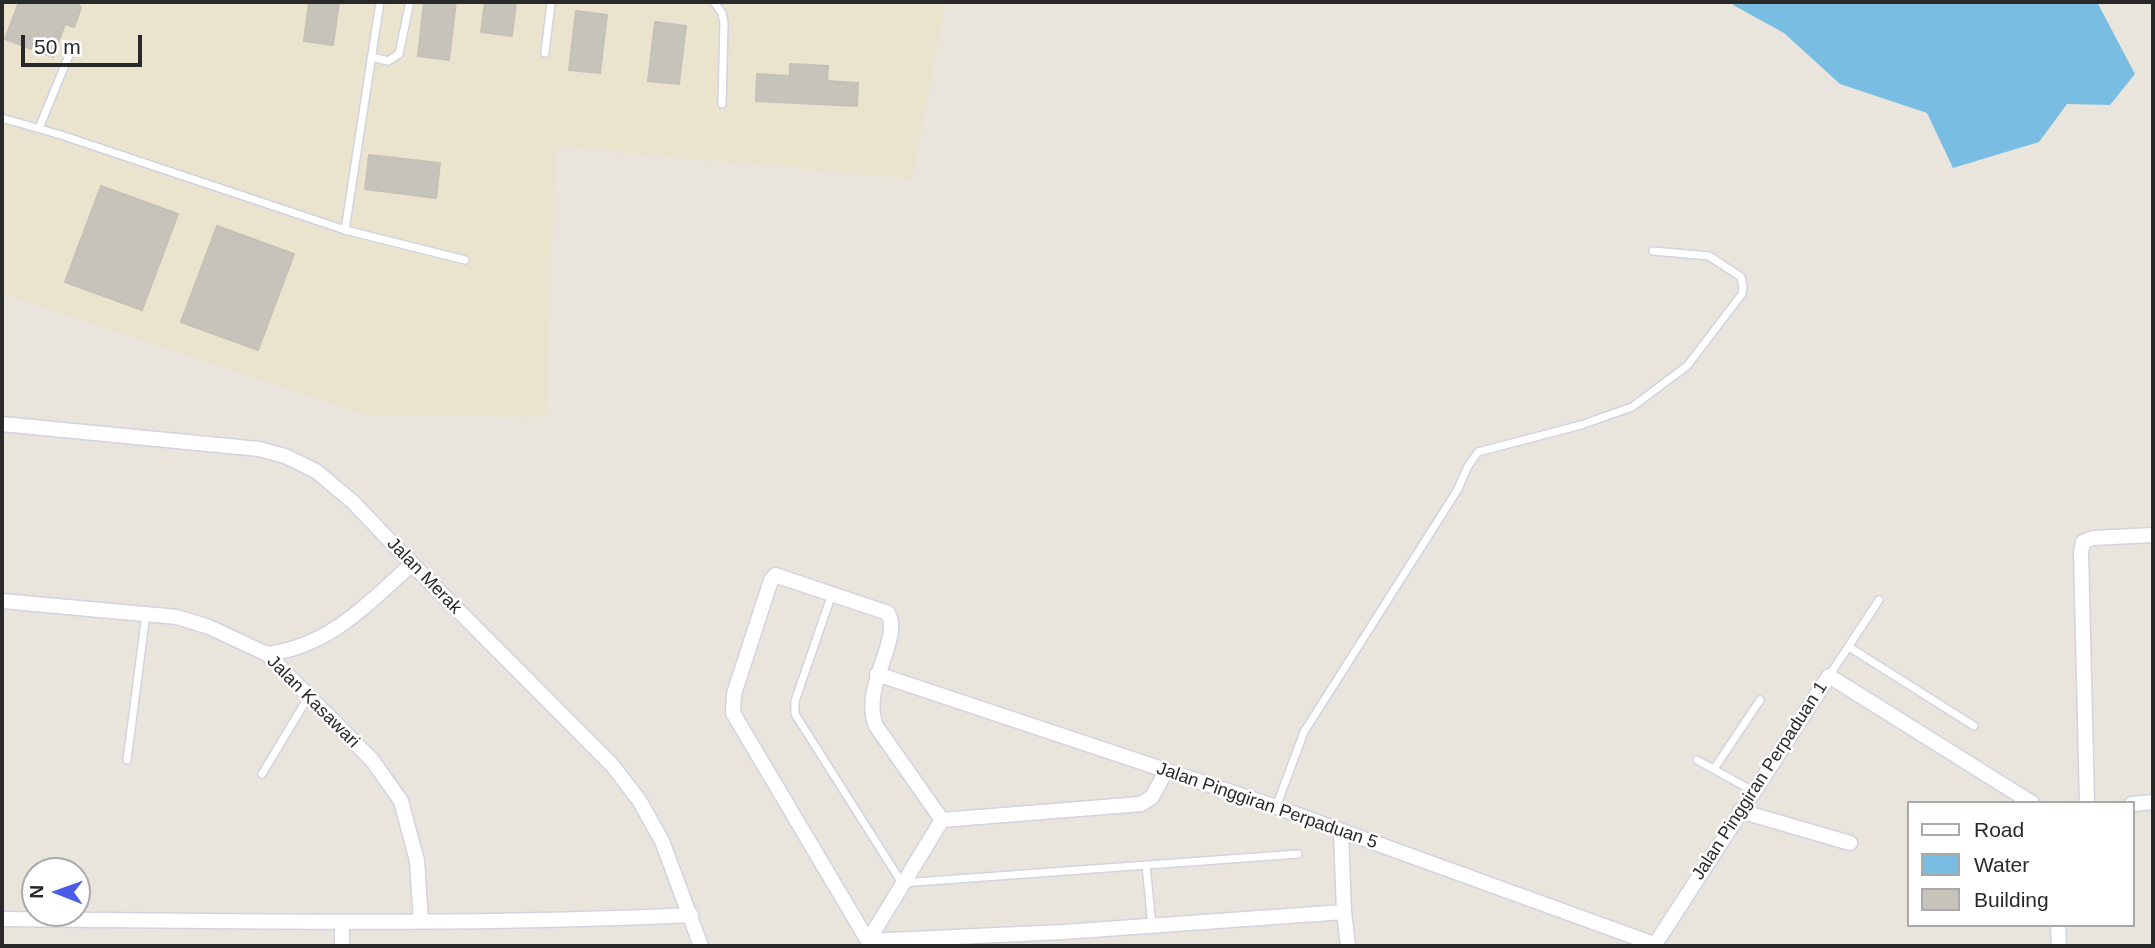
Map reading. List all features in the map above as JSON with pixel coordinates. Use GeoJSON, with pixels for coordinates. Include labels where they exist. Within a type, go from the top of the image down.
{"type":"FeatureCollection","features":[{"type":"Feature","properties":{"kind":"street","name":"Jalan Merak"},"geometry":{"type":"LineString","coordinates":[[2,424],[259,449],[285,456],[316,471],[353,502],[612,765],[639,800],[662,841],[701,946]]}},
{"type":"Feature","properties":{"kind":"street"},"geometry":{"type":"LineString","coordinates":[[2087,801],[2081,552],[2083,542],[2093,538],[2153,536]]}},
{"type":"Feature","properties":{"kind":"street"},"geometry":{"type":"LineString","coordinates":[[267,654],[296,649],[336,629],[412,564]]}},
{"type":"Feature","properties":{"kind":"street"},"geometry":{"type":"LineString","coordinates":[[867,941],[733,713],[734,694],[773,577],[778,575],[888,613],[893,629],[877,674],[871,705],[876,726],[942,820]]}},
{"type":"Feature","properties":{"kind":"street","name":"Jalan Kasawari"},"geometry":{"type":"LineString","coordinates":[[2,601],[177,617],[209,627],[267,654],[372,760],[401,801],[418,861],[421,921]]}},
{"type":"Feature","properties":{"kind":"street","name":"Jalan Pinggiran Perpaduan 5"},"geometry":{"type":"LineString","coordinates":[[877,674],[1276,807],[1654,945]]}},
{"type":"Feature","properties":{"kind":"street","name":"Jalan Pinggiran Perpaduan 1"},"geometry":{"type":"LineString","coordinates":[[1654,945],[1829,676],[2029,801]]}},
{"type":"Feature","properties":{"kind":"street"},"geometry":{"type":"LineString","coordinates":[[942,820],[1141,804],[1152,797],[1166,771]]}},
{"type":"Feature","properties":{"kind":"street"},"geometry":{"type":"LineString","coordinates":[[2134,804],[2153,802]]}},
{"type":"Feature","properties":{"kind":"street"},"geometry":{"type":"LineString","coordinates":[[1740,811],[1850,843]]}},
{"type":"Feature","properties":{"kind":"street"},"geometry":{"type":"LineString","coordinates":[[867,941],[942,820]]}},
{"type":"Feature","properties":{"kind":"street"},"geometry":{"type":"LineString","coordinates":[[1341,832],[1348,946]]}},
{"type":"Feature","properties":{"kind":"street"},"geometry":{"type":"LineString","coordinates":[[867,941],[1063,939],[1152,926],[1344,912]]}},
{"type":"Feature","properties":{"kind":"street"},"geometry":{"type":"LineString","coordinates":[[2,919],[574,921],[691,915]]}},
{"type":"Feature","properties":{"kind":"street"},"geometry":{"type":"LineString","coordinates":[[342,922],[342,946]]}},
{"type":"Feature","properties":{"kind":"street"},"geometry":{"type":"LineString","coordinates":[[2058,927],[2059,946]]}},
{"type":"Feature","properties":{"kind":"lane"},"geometry":{"type":"LineString","coordinates":[[345,230],[380,2]]}},
{"type":"Feature","properties":{"kind":"lane"},"geometry":{"type":"LineString","coordinates":[[545,52],[551,2]]}},
{"type":"Feature","properties":{"kind":"lane"},"geometry":{"type":"LineString","coordinates":[[714,2],[722,13],[724,23],[722,104]]}},
{"type":"Feature","properties":{"kind":"lane"},"geometry":{"type":"LineString","coordinates":[[371,57],[388,61],[399,54],[409,6]]}},
{"type":"Feature","properties":{"kind":"lane"},"geometry":{"type":"LineString","coordinates":[[39,128],[72,48]]}},
{"type":"Feature","properties":{"kind":"lane"},"geometry":{"type":"LineString","coordinates":[[2,118],[345,230],[466,260]]}},
{"type":"Feature","properties":{"kind":"lane"},"geometry":{"type":"LineString","coordinates":[[1276,807],[1304,732],[1458,489],[1468,466],[1478,452],[1581,425],[1632,407],[1687,366],[1742,294],[1744,287],[1741,277],[1710,256],[1653,251]]}},
{"type":"Feature","properties":{"kind":"lane"},"geometry":{"type":"LineString","coordinates":[[832,593],[795,701],[795,714],[902,883],[1298,854]]}},
{"type":"Feature","properties":{"kind":"lane"},"geometry":{"type":"LineString","coordinates":[[1829,676],[1879,600]]}},
{"type":"Feature","properties":{"kind":"lane"},"geometry":{"type":"LineString","coordinates":[[127,760],[146,614]]}},
{"type":"Feature","properties":{"kind":"lane"},"geometry":{"type":"LineString","coordinates":[[1849,647],[1974,726]]}},
{"type":"Feature","properties":{"kind":"lane"},"geometry":{"type":"LineString","coordinates":[[262,774],[310,695]]}},
{"type":"Feature","properties":{"kind":"lane"},"geometry":{"type":"LineString","coordinates":[[1714,769],[1760,700]]}},
{"type":"Feature","properties":{"kind":"lane"},"geometry":{"type":"LineString","coordinates":[[1697,760],[1753,791]]}},
{"type":"Feature","properties":{"kind":"lane"},"geometry":{"type":"LineString","coordinates":[[1146,865],[1152,926]]}},
{"type":"Feature","properties":{"kind":"shaded area"},"geometry":{"type":"Polygon","coordinates":[[[2,2],[946,2],[912,179],[556,147],[546,417],[365,415],[2,294],[2,2]]]}},
{"type":"Feature","properties":{"kind":"water"},"geometry":{"type":"Polygon","coordinates":[[[1734,2],[2097,2],[2135,74],[2110,105],[2067,104],[2039,142],[1953,168],[1927,113],[1840,84],[1784,33],[1733,5],[1734,2]]]}},
{"type":"Feature","properties":{"kind":"building"},"geometry":{"type":"Polygon","coordinates":[[[19,2],[76,2],[81,8],[74,27],[65,24],[53,57],[5,39],[19,2]]]}},
{"type":"Feature","properties":{"kind":"building"},"geometry":{"type":"Polygon","coordinates":[[[309,2],[339,2],[333,45],[304,41],[309,2]]]}},
{"type":"Feature","properties":{"kind":"building"},"geometry":{"type":"Polygon","coordinates":[[[424,2],[456,2],[449,60],[418,56],[424,2]]]}},
{"type":"Feature","properties":{"kind":"building"},"geometry":{"type":"Polygon","coordinates":[[[485,2],[516,2],[512,36],[481,32],[485,2]]]}},
{"type":"Feature","properties":{"kind":"building"},"geometry":{"type":"Polygon","coordinates":[[[576,11],[607,15],[600,73],[569,70],[576,11]]]}},
{"type":"Feature","properties":{"kind":"building"},"geometry":{"type":"Polygon","coordinates":[[[655,22],[686,26],[679,84],[648,81],[655,22]]]}},
{"type":"Feature","properties":{"kind":"building"},"geometry":{"type":"Polygon","coordinates":[[[790,64],[828,66],[827,81],[858,83],[857,106],[756,101],[757,74],[790,76],[790,64]]]}},
{"type":"Feature","properties":{"kind":"building"},"geometry":{"type":"Polygon","coordinates":[[[369,155],[440,163],[436,198],[365,189],[369,155]]]}},
{"type":"Feature","properties":{"kind":"building"},"geometry":{"type":"Polygon","coordinates":[[[101,186],[178,214],[142,310],[65,282],[101,186]]]}},
{"type":"Feature","properties":{"kind":"building"},"geometry":{"type":"Polygon","coordinates":[[[217,226],[294,254],[258,350],[181,322],[217,226]]]}}]}
